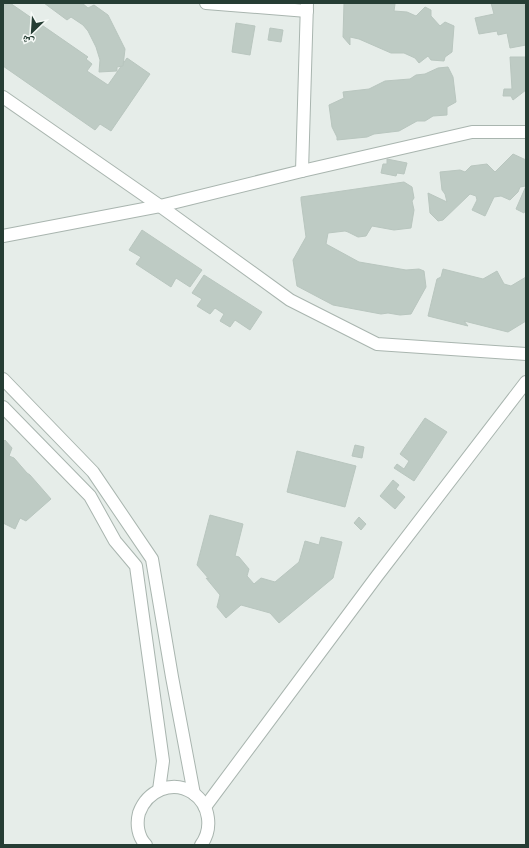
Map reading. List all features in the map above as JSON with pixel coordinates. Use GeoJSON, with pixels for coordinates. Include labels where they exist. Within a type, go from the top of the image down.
{"type":"FeatureCollection","features":[{"type":"Feature","properties":{"kind":"street"},"geometry":{"type":"LineString","coordinates":[[206,3],[307,7],[302,171]]}},
{"type":"Feature","properties":{"kind":"street"},"geometry":{"type":"LineString","coordinates":[[3,97],[160,206],[290,300],[377,344],[526,354]]}},
{"type":"Feature","properties":{"kind":"street"},"geometry":{"type":"LineString","coordinates":[[3,236],[160,206],[302,171],[472,132],[526,132]]}},
{"type":"Feature","properties":{"kind":"street"},"geometry":{"type":"LineString","coordinates":[[3,379],[93,472],[152,559],[194,794]]}},
{"type":"Feature","properties":{"kind":"street"},"geometry":{"type":"LineString","coordinates":[[205,807],[377,576],[526,382]]}},
{"type":"Feature","properties":{"kind":"street"},"geometry":{"type":"LineString","coordinates":[[3,407],[90,496],[115,540],[136,566],[163,761],[159,790]]}},
{"type":"Feature","properties":{"kind":"street"},"geometry":{"type":"LineString","coordinates":[[146,845],[143,842],[138,830],[138,818],[141,806],[149,796],[159,790],[171,787],[183,789],[194,794],[202,801],[207,811],[209,822],[207,834],[201,845]]}},
{"type":"Feature","properties":{"kind":"building"},"geometry":{"type":"Polygon","coordinates":[[[3,3],[10,3],[88,57],[86,59],[92,64],[87,71],[108,85],[127,58],[150,74],[111,131],[100,124],[95,130],[3,66],[3,3]]]}},
{"type":"Feature","properties":{"kind":"building"},"geometry":{"type":"Polygon","coordinates":[[[44,3],[82,3],[88,8],[94,5],[108,15],[125,49],[123,66],[117,67],[117,71],[99,72],[100,60],[96,47],[88,31],[83,25],[71,17],[67,20],[44,3]]]}},
{"type":"Feature","properties":{"kind":"building"},"geometry":{"type":"Polygon","coordinates":[[[344,3],[395,4],[394,11],[407,12],[416,16],[425,7],[431,10],[431,16],[440,26],[445,22],[454,26],[452,52],[445,57],[444,61],[431,60],[428,56],[419,63],[415,58],[404,53],[391,53],[359,39],[350,37],[350,45],[343,37],[344,3]]]}},
{"type":"Feature","properties":{"kind":"building"},"geometry":{"type":"Polygon","coordinates":[[[491,3],[524,3],[526,13],[526,45],[510,48],[507,33],[498,35],[497,31],[479,34],[475,18],[494,14],[491,3]]]}},
{"type":"Feature","properties":{"kind":"building"},"geometry":{"type":"Polygon","coordinates":[[[236,23],[255,26],[250,55],[232,52],[236,23]]]}},
{"type":"Feature","properties":{"kind":"building"},"geometry":{"type":"Polygon","coordinates":[[[270,28],[283,30],[281,42],[268,40],[270,28]]]}},
{"type":"Feature","properties":{"kind":"building"},"geometry":{"type":"Polygon","coordinates":[[[510,57],[526,57],[526,90],[513,100],[511,96],[503,96],[504,89],[512,89],[510,57]]]}},
{"type":"Feature","properties":{"kind":"building"},"geometry":{"type":"Polygon","coordinates":[[[448,67],[453,77],[456,102],[447,107],[447,115],[433,116],[425,121],[417,121],[399,131],[374,134],[367,137],[337,140],[332,127],[329,105],[344,98],[343,92],[369,89],[385,81],[410,79],[416,75],[425,74],[438,68],[448,67]]]}},
{"type":"Feature","properties":{"kind":"building"},"geometry":{"type":"Polygon","coordinates":[[[513,154],[526,160],[526,186],[520,187],[518,192],[510,200],[501,196],[494,197],[485,216],[472,210],[477,200],[476,196],[470,194],[443,220],[438,221],[430,213],[428,193],[447,202],[445,194],[442,190],[440,172],[460,170],[465,172],[471,166],[487,164],[495,172],[513,154]]]}},
{"type":"Feature","properties":{"kind":"building"},"geometry":{"type":"Polygon","coordinates":[[[387,159],[407,163],[404,174],[397,173],[396,176],[381,173],[383,164],[387,164],[387,159]]]}},
{"type":"Feature","properties":{"kind":"building"},"geometry":{"type":"Polygon","coordinates":[[[404,182],[412,187],[414,198],[412,201],[414,210],[411,228],[394,230],[372,226],[366,236],[358,237],[345,231],[328,233],[326,244],[359,262],[406,270],[419,269],[424,271],[426,287],[411,314],[381,314],[333,305],[297,286],[293,260],[306,237],[301,197],[404,182]]]}},
{"type":"Feature","properties":{"kind":"building"},"geometry":{"type":"Polygon","coordinates":[[[526,186],[526,208],[524,213],[516,209],[526,186]]]}},
{"type":"Feature","properties":{"kind":"building"},"geometry":{"type":"Polygon","coordinates":[[[142,230],[202,270],[190,287],[176,278],[171,287],[136,264],[141,257],[129,250],[142,230]]]}},
{"type":"Feature","properties":{"kind":"building"},"geometry":{"type":"Polygon","coordinates":[[[443,269],[483,279],[497,271],[504,284],[511,286],[526,277],[526,321],[508,332],[464,321],[468,326],[428,316],[437,279],[441,277],[443,269]]]}},
{"type":"Feature","properties":{"kind":"building"},"geometry":{"type":"Polygon","coordinates":[[[204,275],[262,312],[250,330],[235,320],[230,327],[220,321],[224,314],[215,308],[210,314],[197,306],[202,299],[192,293],[204,275]]]}},
{"type":"Feature","properties":{"kind":"building"},"geometry":{"type":"Polygon","coordinates":[[[425,418],[447,432],[414,481],[394,468],[397,464],[404,469],[409,461],[400,454],[425,418]]]}},
{"type":"Feature","properties":{"kind":"building"},"geometry":{"type":"Polygon","coordinates":[[[5,440],[12,448],[9,456],[14,458],[51,499],[26,521],[20,518],[15,529],[3,523],[3,442],[5,440]]]}},
{"type":"Feature","properties":{"kind":"building"},"geometry":{"type":"Polygon","coordinates":[[[355,445],[364,447],[362,458],[352,456],[355,445]]]}},
{"type":"Feature","properties":{"kind":"building"},"geometry":{"type":"Polygon","coordinates":[[[297,451],[356,466],[345,507],[287,492],[297,451]]]}},
{"type":"Feature","properties":{"kind":"building"},"geometry":{"type":"Polygon","coordinates":[[[393,480],[399,485],[396,489],[405,497],[395,509],[380,496],[393,480]]]}},
{"type":"Feature","properties":{"kind":"building"},"geometry":{"type":"Polygon","coordinates":[[[210,515],[243,524],[235,556],[239,557],[249,569],[247,576],[254,584],[261,578],[275,582],[299,562],[305,541],[319,545],[321,537],[342,542],[333,578],[279,623],[270,613],[241,605],[226,618],[217,607],[220,595],[197,565],[210,515]]]}},
{"type":"Feature","properties":{"kind":"building"},"geometry":{"type":"Polygon","coordinates":[[[359,517],[366,524],[361,530],[354,523],[359,517]]]}}]}
